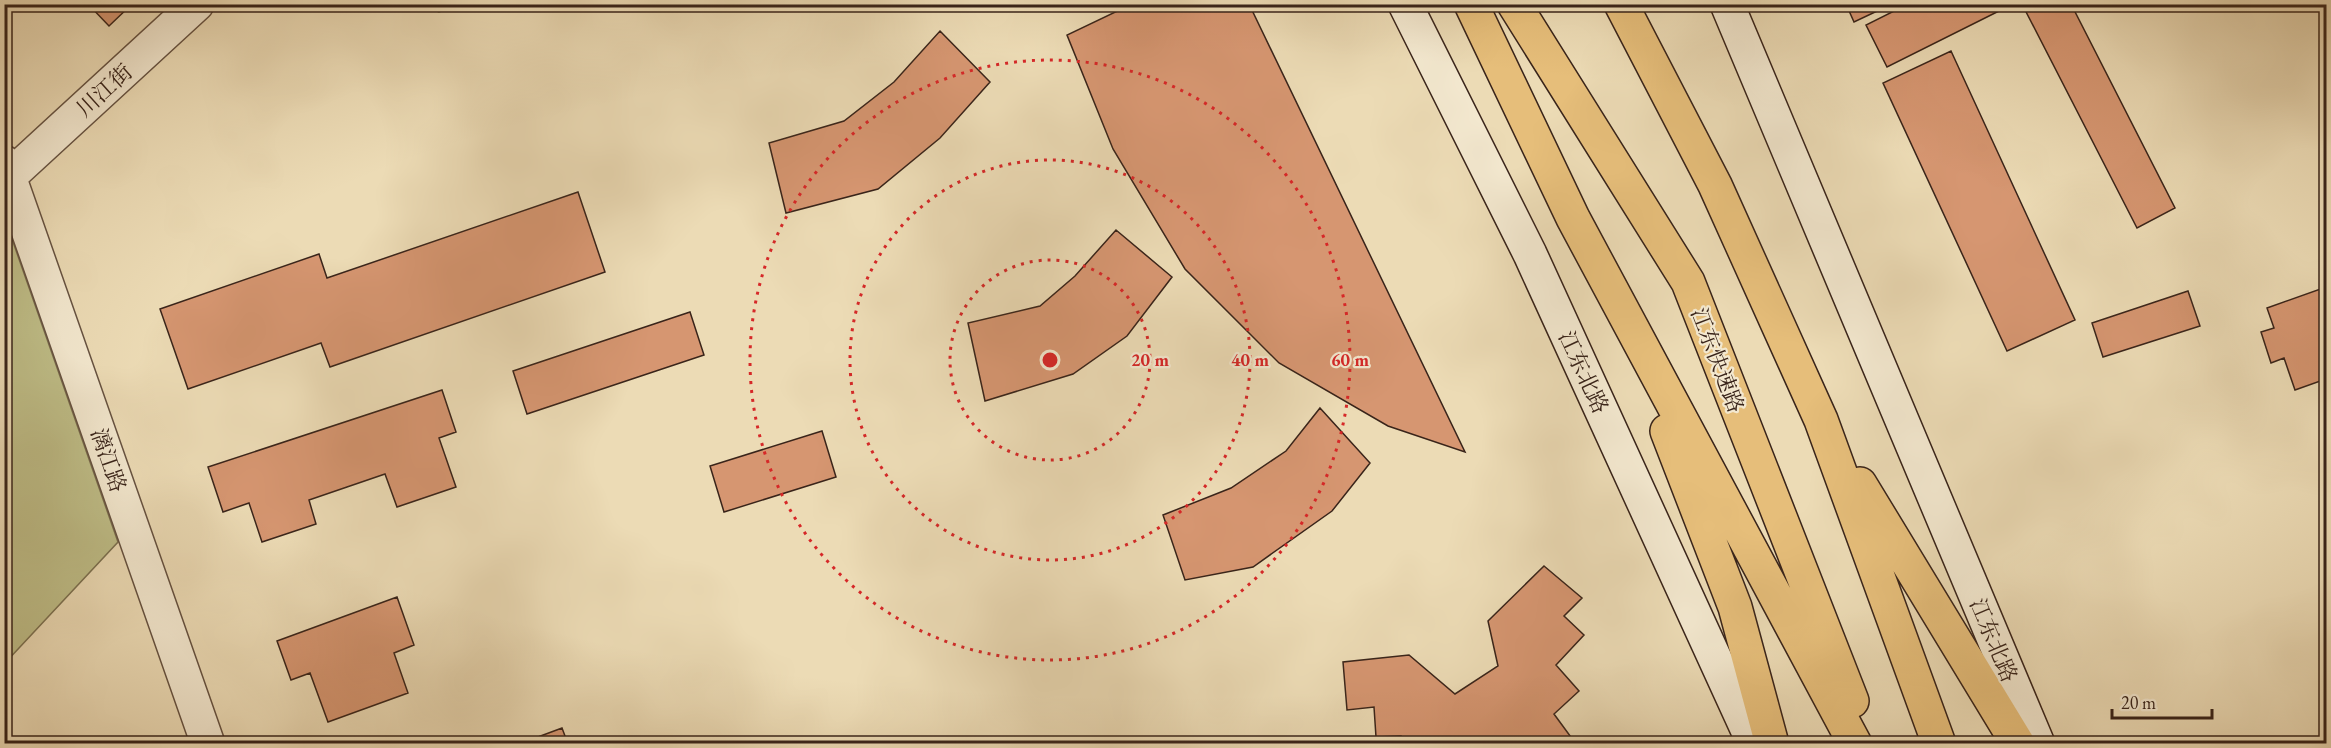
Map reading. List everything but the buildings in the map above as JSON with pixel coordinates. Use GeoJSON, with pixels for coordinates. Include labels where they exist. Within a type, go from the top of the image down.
{"type":"FeatureCollection","features":[{"type":"Feature","properties":{"kind":"highway"},"geometry":{"type":"LineString","coordinates":[[1471,4],[1573,218],[1673,445],[1735,607],[1772,744]]}},
{"type":"Feature","properties":{"kind":"highway","name":"江东快速路"},"geometry":{"type":"LineString","coordinates":[[1514,4],[1688,282],[1869,744]]}},
{"type":"Feature","properties":{"kind":"highway"},"geometry":{"type":"LineString","coordinates":[[1621,4],[1715,185],[1821,420],[1939,744]]}},
{"type":"Feature","properties":{"kind":"highway"},"geometry":{"type":"LineString","coordinates":[[1573,218],[1855,744]]}},
{"type":"Feature","properties":{"kind":"highway"},"geometry":{"type":"LineString","coordinates":[[1821,420],[2018,744]]}},
{"type":"Feature","properties":{"kind":"main road","name":"川江街"},"geometry":{"type":"LineString","coordinates":[[7,169],[197,4]]}},
{"type":"Feature","properties":{"kind":"main road","name":"江东北路"},"geometry":{"type":"LineString","coordinates":[[1405,4],[1530,254],[1754,744]]}},
{"type":"Feature","properties":{"kind":"main road","name":"江东北路"},"geometry":{"type":"LineString","coordinates":[[1727,4],[2038,744]]}},
{"type":"Feature","properties":{"kind":"main road","name":"漓江路"},"geometry":{"type":"LineString","coordinates":[[7,169],[208,744]]}},
{"type":"Feature","properties":{"kind":"shaded area"},"geometry":{"type":"Polygon","coordinates":[[[421,5],[458,5],[439,12],[421,5]]]}},
{"type":"Feature","properties":{"kind":"shaded area"},"geometry":{"type":"Polygon","coordinates":[[[5,219],[118,542],[4,663],[5,219]]]}}]}
